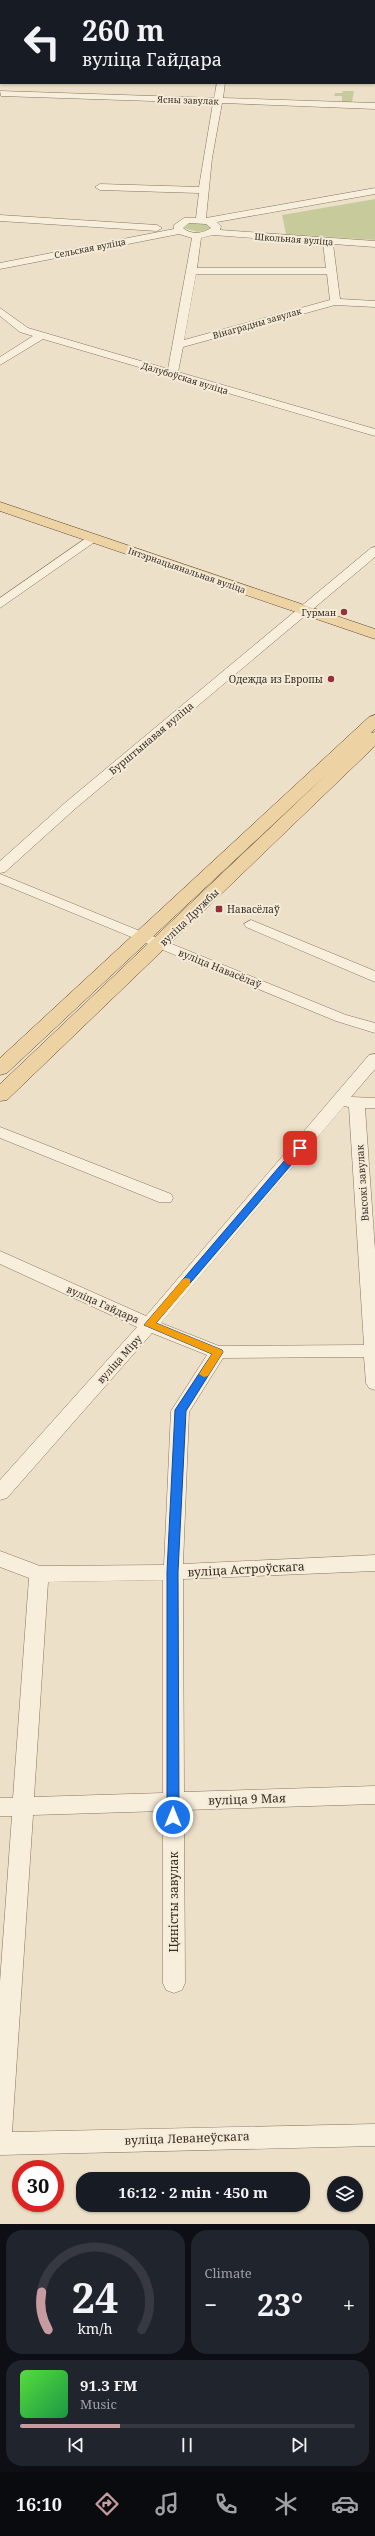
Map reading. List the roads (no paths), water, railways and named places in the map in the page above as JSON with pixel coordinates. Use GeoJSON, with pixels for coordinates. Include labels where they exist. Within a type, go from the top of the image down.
{"type":"FeatureCollection","features":[{"type":"Feature","properties":{"kind":"main road","name":"Інтэрнацыянальная вуліца"},"geometry":{"type":"LineString","coordinates":[[0,506],[375,634]]}},
{"type":"Feature","properties":{"kind":"main road","name":"вуліца Дружбы"},"geometry":{"type":"LineString","coordinates":[[0,1069],[206,875],[375,720]]}},
{"type":"Feature","properties":{"kind":"main road","name":"вуліца Дружбы"},"geometry":{"type":"LineString","coordinates":[[0,1095],[160,944],[375,737]]}},
{"type":"Feature","properties":{"kind":"main road"},"geometry":{"type":"LineString","coordinates":[[160,944],[154,936],[156,932],[190,899],[206,875]]}},
{"type":"Feature","properties":{"kind":"main road"},"geometry":{"type":"LineString","coordinates":[[85,1015],[105,988],[146,947],[146,939],[142,936]]}},
{"type":"Feature","properties":{"kind":"street"},"geometry":{"type":"LineString","coordinates":[[0,95],[5,84]]}},
{"type":"Feature","properties":{"kind":"street"},"geometry":{"type":"LineString","coordinates":[[204,220],[204,190],[221,84]]}},
{"type":"Feature","properties":{"kind":"street","name":"Ясны завулак"},"geometry":{"type":"LineString","coordinates":[[0,95],[218,100],[375,106]]}},
{"type":"Feature","properties":{"kind":"street"},"geometry":{"type":"LineString","coordinates":[[100,187],[204,190]]}},
{"type":"Feature","properties":{"kind":"street"},"geometry":{"type":"LineString","coordinates":[[172,374],[179,345],[197,235],[179,229],[186,220],[204,220],[375,191]]}},
{"type":"Feature","properties":{"kind":"street"},"geometry":{"type":"LineString","coordinates":[[0,218],[157,228]]}},
{"type":"Feature","properties":{"kind":"street"},"geometry":{"type":"LineString","coordinates":[[204,220],[216,226],[213,232]]}},
{"type":"Feature","properties":{"kind":"street","name":"Сельская вуліца"},"geometry":{"type":"LineString","coordinates":[[0,257],[157,228],[179,229]]}},
{"type":"Feature","properties":{"kind":"street","name":"Сельская вуліца"},"geometry":{"type":"LineString","coordinates":[[0,266],[179,229]]}},
{"type":"Feature","properties":{"kind":"street","name":"Школьная вуліца"},"geometry":{"type":"LineString","coordinates":[[197,235],[213,232],[375,244]]}},
{"type":"Feature","properties":{"kind":"street"},"geometry":{"type":"LineString","coordinates":[[328,241],[335,302]]}},
{"type":"Feature","properties":{"kind":"street"},"geometry":{"type":"LineString","coordinates":[[192,271],[332,271]]}},
{"type":"Feature","properties":{"kind":"street","name":"Вінаградны завулак"},"geometry":{"type":"LineString","coordinates":[[179,345],[335,302],[375,304]]}},
{"type":"Feature","properties":{"kind":"street","name":"Далубоўская вуліца"},"geometry":{"type":"LineString","coordinates":[[0,311],[24,330],[375,433]]}},
{"type":"Feature","properties":{"kind":"street"},"geometry":{"type":"LineString","coordinates":[[0,362],[42,335]]}},
{"type":"Feature","properties":{"kind":"street"},"geometry":{"type":"LineString","coordinates":[[0,604],[92,538]]}},
{"type":"Feature","properties":{"kind":"street","name":"Бурштынавая вуліца"},"geometry":{"type":"LineString","coordinates":[[0,869],[76,800],[305,611],[375,551]]}},
{"type":"Feature","properties":{"kind":"street","name":"вуліца Навасёлаў"},"geometry":{"type":"LineString","coordinates":[[0,878],[334,1015],[375,1028]]}},
{"type":"Feature","properties":{"kind":"street"},"geometry":{"type":"LineString","coordinates":[[252,924],[375,977]]}},
{"type":"Feature","properties":{"kind":"street","name":"вуліца Міру"},"geometry":{"type":"LineString","coordinates":[[0,1493],[149,1325],[375,1059]]}},
{"type":"Feature","properties":{"kind":"street"},"geometry":{"type":"LineString","coordinates":[[340,1101],[375,1103]]}},
{"type":"Feature","properties":{"kind":"street","name":"Высокі завулак"},"geometry":{"type":"LineString","coordinates":[[357,1102],[375,1383]]}},
{"type":"Feature","properties":{"kind":"street"},"geometry":{"type":"LineString","coordinates":[[0,1132],[165,1198]]}},
{"type":"Feature","properties":{"kind":"street","name":"вуліца Гайдара"},"geometry":{"type":"LineString","coordinates":[[0,1257],[149,1325],[218,1352],[374,1351]]}},
{"type":"Feature","properties":{"kind":"street","name":"Цяністы завулак"},"geometry":{"type":"LineString","coordinates":[[174,1983],[173,1572],[180,1410],[218,1352]]}},
{"type":"Feature","properties":{"kind":"street","name":"вуліца Астроўскага"},"geometry":{"type":"LineString","coordinates":[[0,1559],[39,1574],[173,1572],[375,1563]]}},
{"type":"Feature","properties":{"kind":"street"},"geometry":{"type":"LineString","coordinates":[[0,2144],[39,1574]]}},
{"type":"Feature","properties":{"kind":"street","name":"вуліца 9 Мая"},"geometry":{"type":"LineString","coordinates":[[0,1807],[375,1795]]}},
{"type":"Feature","properties":{"kind":"street","name":"вуліца Леванеўскага"},"geometry":{"type":"LineString","coordinates":[[0,2144],[375,2135]]}},
{"type":"Feature","properties":{"kind":"place","name":"Гурман"},"geometry":{"type":"Point","coordinates":[344,612]}},
{"type":"Feature","properties":{"kind":"place","name":"Одежда из Европы"},"geometry":{"type":"Point","coordinates":[331,679]}},
{"type":"Feature","properties":{"kind":"place","name":"Навасёлаў"},"geometry":{"type":"Point","coordinates":[219,909]}}]}
